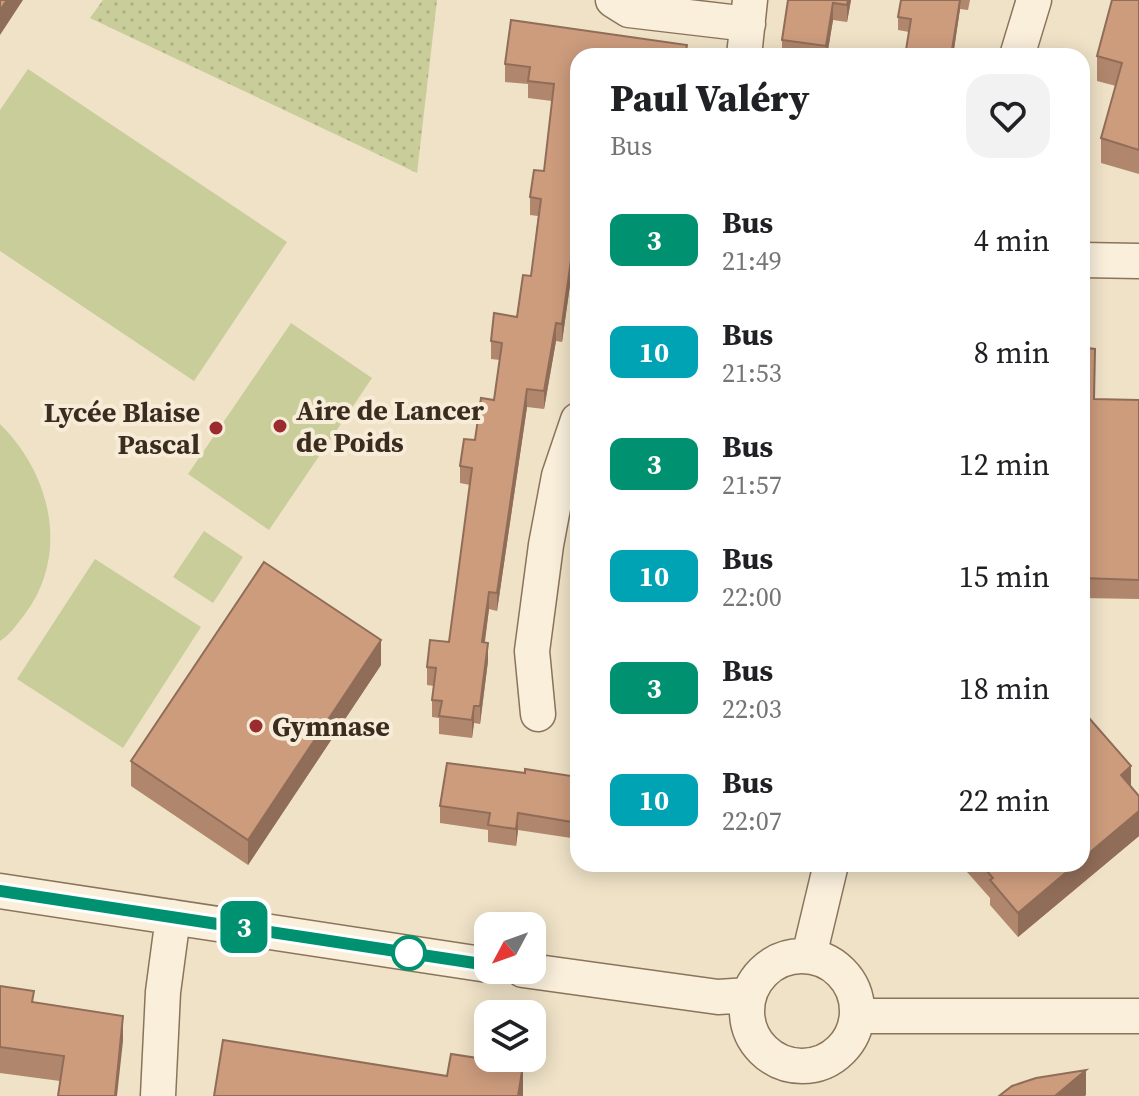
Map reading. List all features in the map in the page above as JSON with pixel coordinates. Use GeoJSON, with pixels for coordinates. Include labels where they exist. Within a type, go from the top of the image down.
{"type":"FeatureCollection","features":[{"type":"Feature","properties":{"kind":"street"},"geometry":{"type":"LineString","coordinates":[[613,0],[629,10],[747,27]]}},
{"type":"Feature","properties":{"kind":"street"},"geometry":{"type":"LineString","coordinates":[[1019,48],[1034,0]]}},
{"type":"Feature","properties":{"kind":"street"},"geometry":{"type":"LineString","coordinates":[[1090,260],[1139,261]]}},
{"type":"Feature","properties":{"kind":"street"},"geometry":{"type":"LineString","coordinates":[[538,714],[532,651],[546,545],[559,476],[570,444]]}},
{"type":"Feature","properties":{"kind":"street"},"geometry":{"type":"LineString","coordinates":[[809,956],[829,872]]}},
{"type":"Feature","properties":{"kind":"street"},"geometry":{"type":"LineString","coordinates":[[0,891],[474,963]]}},
{"type":"Feature","properties":{"kind":"street"},"geometry":{"type":"LineString","coordinates":[[158,1096],[163,992],[173,917]]}},
{"type":"Feature","properties":{"kind":"street"},"geometry":{"type":"LineString","coordinates":[[809,956],[825,961],[850,984],[857,1016],[852,1036],[839,1053],[799,1081],[758,1043],[746,1016],[749,995],[757,978],[772,964],[790,957],[809,956]]}},
{"type":"Feature","properties":{"kind":"street"},"geometry":{"type":"LineString","coordinates":[[546,973],[718,997],[749,995]]}},
{"type":"Feature","properties":{"kind":"street"},"geometry":{"type":"LineString","coordinates":[[857,1016],[1139,1016]]}},
{"type":"Feature","properties":{"kind":"green space"},"geometry":{"type":"Polygon","coordinates":[[[103,0],[437,0],[417,173],[90,18],[103,0]]]}},
{"type":"Feature","properties":{"kind":"green space"},"geometry":{"type":"Polygon","coordinates":[[[28,69],[287,242],[194,381],[0,251],[0,110],[28,69]]]}},
{"type":"Feature","properties":{"kind":"green space","name":"Aire de Lancer de Poids"},"geometry":{"type":"Polygon","coordinates":[[[291,323],[372,378],[269,530],[188,474],[291,323]]]}},
{"type":"Feature","properties":{"kind":"green space"},"geometry":{"type":"Polygon","coordinates":[[[0,424],[32,466],[48,515],[50,541],[47,566],[39,591],[25,614],[0,641],[0,424]]]}},
{"type":"Feature","properties":{"kind":"green space"},"geometry":{"type":"Polygon","coordinates":[[[204,531],[243,557],[213,603],[173,577],[204,531]]]}},
{"type":"Feature","properties":{"kind":"green space"},"geometry":{"type":"Polygon","coordinates":[[[95,559],[201,627],[123,748],[17,679],[95,559]]]}},
{"type":"Feature","properties":{"kind":"building"},"geometry":{"type":"Polygon","coordinates":[[[788,0],[848,0],[847,5],[833,3],[826,46],[782,40],[788,0]]]}},
{"type":"Feature","properties":{"kind":"building"},"geometry":{"type":"Polygon","coordinates":[[[901,0],[960,0],[952,48],[906,48],[911,19],[898,17],[901,0]]]}},
{"type":"Feature","properties":{"kind":"building"},"geometry":{"type":"Polygon","coordinates":[[[1112,0],[1139,0],[1139,150],[1101,138],[1122,63],[1097,56],[1112,0]]]}},
{"type":"Feature","properties":{"kind":"building"},"geometry":{"type":"Polygon","coordinates":[[[511,20],[687,45],[686,48],[570,48],[570,267],[562,324],[556,323],[544,391],[527,389],[497,593],[489,592],[482,642],[488,643],[480,706],[474,706],[472,720],[439,716],[442,701],[432,700],[436,668],[427,667],[430,640],[449,642],[472,468],[460,466],[464,439],[475,440],[481,398],[494,400],[502,343],[491,341],[494,313],[517,317],[523,275],[531,276],[541,199],[530,197],[534,170],[544,171],[554,84],[528,81],[530,67],[505,64],[511,20]]]}},
{"type":"Feature","properties":{"kind":"building"},"geometry":{"type":"Polygon","coordinates":[[[1090,348],[1095,349],[1094,399],[1139,400],[1139,580],[1090,578],[1090,348]]]}},
{"type":"Feature","properties":{"kind":"building","name":"Gymnase"},"geometry":{"type":"Polygon","coordinates":[[[264,562],[381,640],[248,840],[131,761],[264,562]]]}},
{"type":"Feature","properties":{"kind":"building"},"geometry":{"type":"Polygon","coordinates":[[[1090,719],[1131,766],[1121,775],[1139,796],[1139,811],[1090,852],[1090,719]]]}},
{"type":"Feature","properties":{"kind":"building"},"geometry":{"type":"Polygon","coordinates":[[[447,763],[570,776],[570,822],[518,813],[516,829],[488,825],[490,813],[440,806],[447,763]]]}},
{"type":"Feature","properties":{"kind":"building"},"geometry":{"type":"Polygon","coordinates":[[[988,872],[1067,872],[1018,913],[990,880],[993,878],[988,872]]]}},
{"type":"Feature","properties":{"kind":"building"},"geometry":{"type":"Polygon","coordinates":[[[0,986],[34,991],[32,1002],[123,1016],[115,1096],[58,1096],[64,1056],[0,1047],[0,986]]]}},
{"type":"Feature","properties":{"kind":"building"},"geometry":{"type":"Polygon","coordinates":[[[223,1040],[447,1076],[451,1054],[474,1058],[474,1072],[522,1072],[518,1096],[214,1096],[223,1040]]]}},
{"type":"Feature","properties":{"kind":"building"},"geometry":{"type":"Polygon","coordinates":[[[1086,1070],[1055,1096],[999,1096],[1012,1086],[1036,1078],[1086,1070]]]}},
{"type":"Feature","properties":{"kind":"bus line","name":"3"},"geometry":{"type":"LineString","coordinates":[[0,891],[474,963]]}},
{"type":"Feature","properties":{"kind":"place","name":"Aire de Lancer de Poids"},"geometry":{"type":"Point","coordinates":[280,426]}},
{"type":"Feature","properties":{"kind":"place","name":"Lycée Blaise Pascal"},"geometry":{"type":"Point","coordinates":[216,428]}},
{"type":"Feature","properties":{"kind":"place","name":"Gymnase"},"geometry":{"type":"Point","coordinates":[256,726]}}]}
